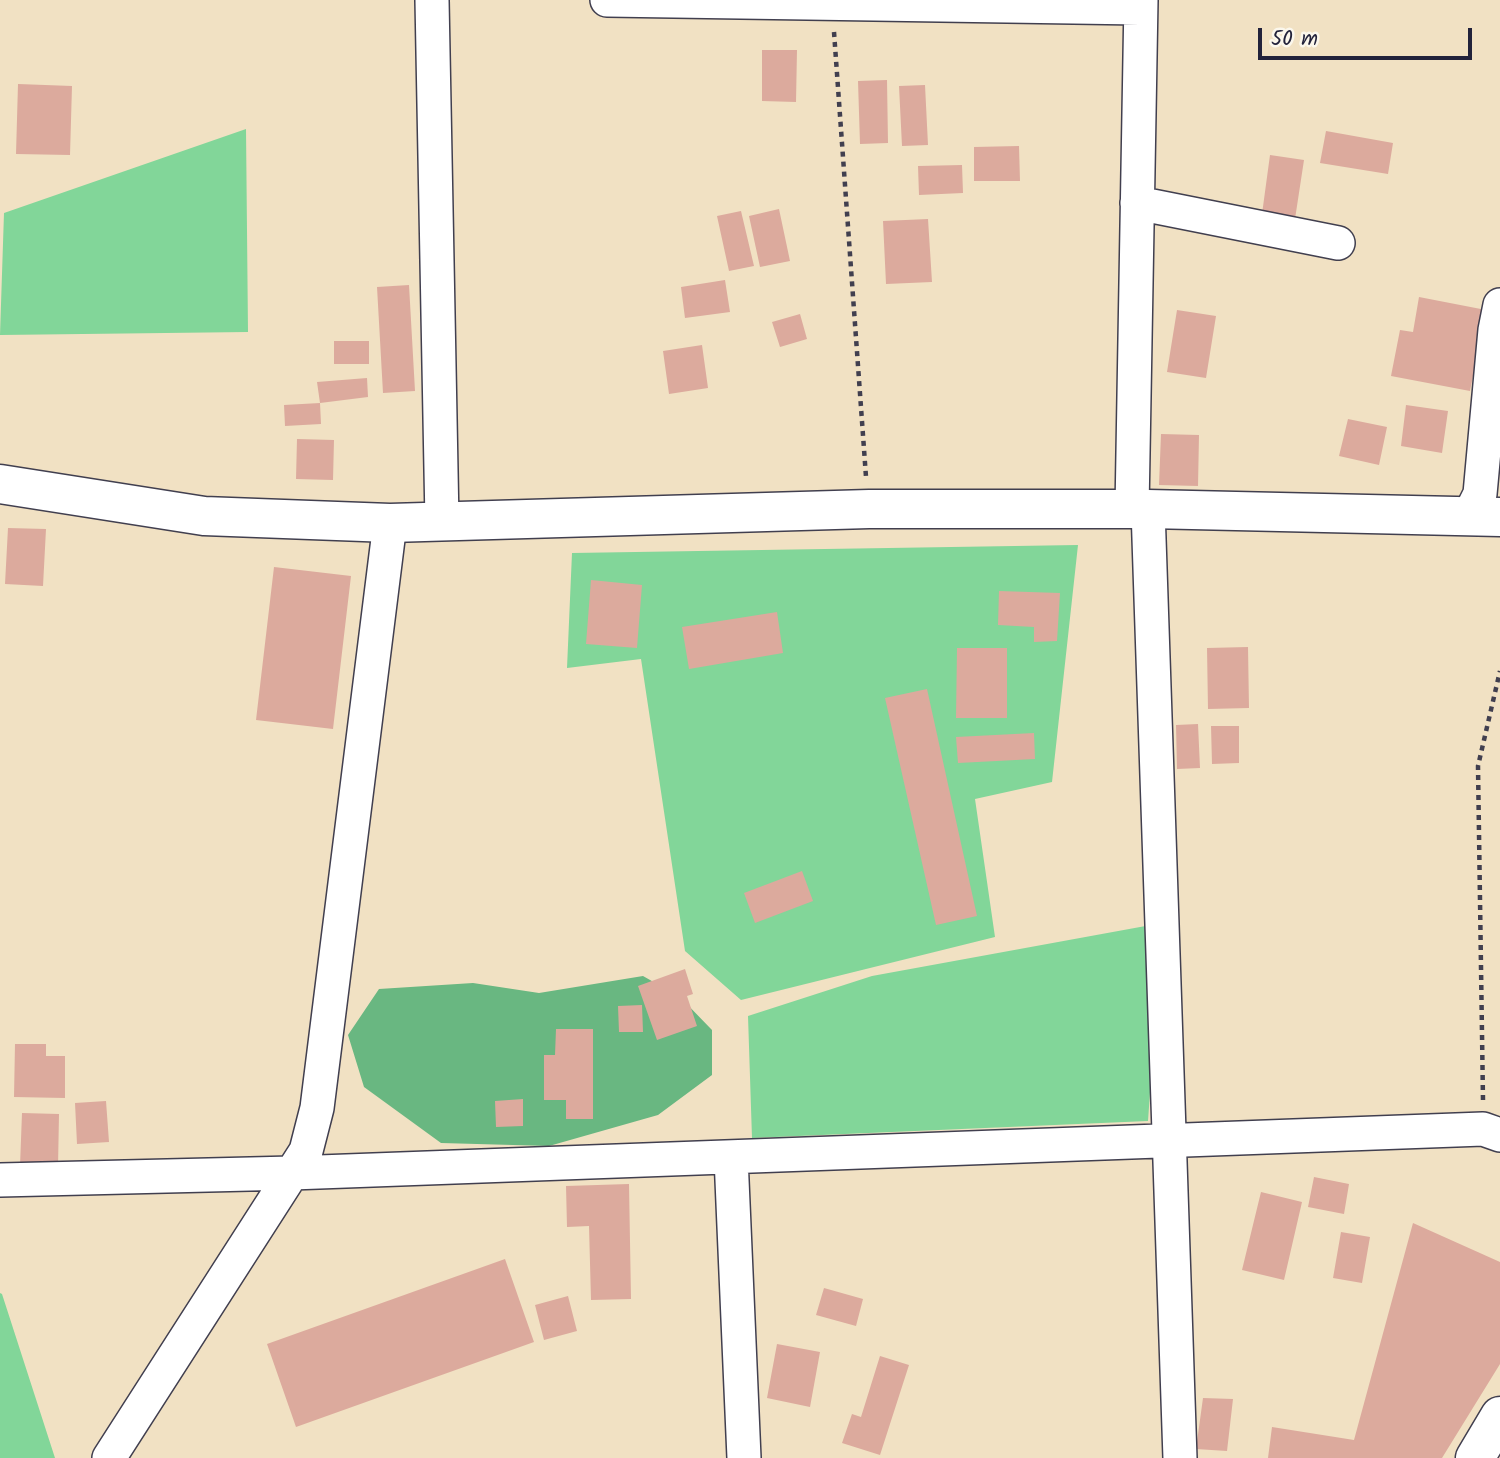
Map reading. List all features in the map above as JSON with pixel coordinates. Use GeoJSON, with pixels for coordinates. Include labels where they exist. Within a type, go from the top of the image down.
{"type":"FeatureCollection","features":[{"type":"Feature","properties":{"kind":"street"},"geometry":{"type":"LineString","coordinates":[[432,0],[442,522]]}},
{"type":"Feature","properties":{"kind":"street"},"geometry":{"type":"LineString","coordinates":[[607,0],[832,4],[1140,4],[1137,203],[1140,509],[1170,1140],[1180,1458]]}},
{"type":"Feature","properties":{"kind":"street"},"geometry":{"type":"LineString","coordinates":[[1137,203],[1338,243]]}},
{"type":"Feature","properties":{"kind":"street"},"geometry":{"type":"LineString","coordinates":[[0,484],[204,516],[390,523],[869,509],[1140,509],[1484,517],[1480,494],[1495,330],[1500,305]]}},
{"type":"Feature","properties":{"kind":"street"},"geometry":{"type":"LineString","coordinates":[[108,1458],[306,1151],[317,1108],[390,523]]}},
{"type":"Feature","properties":{"kind":"street"},"geometry":{"type":"LineString","coordinates":[[0,1180],[292,1173],[1170,1140],[1491,1132]]}},
{"type":"Feature","properties":{"kind":"street"},"geometry":{"type":"LineString","coordinates":[[731,1157],[744,1458]]}},
{"type":"Feature","properties":{"kind":"street"},"geometry":{"type":"LineString","coordinates":[[1475,1458],[1500,1416]]}},
{"type":"Feature","properties":{"kind":"path"},"geometry":{"type":"LineString","coordinates":[[832,4],[869,509]]}},
{"type":"Feature","properties":{"kind":"path"},"geometry":{"type":"LineString","coordinates":[[1491,1132],[1478,766],[1500,671]]}},
{"type":"Feature","properties":{"kind":"green space"},"geometry":{"type":"Polygon","coordinates":[[[246,129],[248,332],[0,335],[4,213],[246,129]]]}},
{"type":"Feature","properties":{"kind":"green space"},"geometry":{"type":"Polygon","coordinates":[[[1078,545],[1052,782],[975,799],[995,937],[741,1000],[685,951],[641,659],[567,668],[572,553],[1078,545]]]}},
{"type":"Feature","properties":{"kind":"green space"},"geometry":{"type":"Polygon","coordinates":[[[1162,923],[1148,1121],[752,1138],[748,1016],[872,976],[1162,923]]]}},
{"type":"Feature","properties":{"kind":"green space"},"geometry":{"type":"Polygon","coordinates":[[[643,976],[680,997],[712,1030],[712,1075],[658,1115],[549,1146],[441,1143],[364,1087],[348,1035],[379,989],[473,983],[539,993],[643,976]]]}},
{"type":"Feature","properties":{"kind":"green space"},"geometry":{"type":"Polygon","coordinates":[[[0,1293],[2,1294],[55,1458],[0,1458],[0,1293]]]}},
{"type":"Feature","properties":{"kind":"building"},"geometry":{"type":"Polygon","coordinates":[[[762,50],[797,50],[796,102],[762,101],[762,50]]]}},
{"type":"Feature","properties":{"kind":"building"},"geometry":{"type":"Polygon","coordinates":[[[887,80],[888,143],[860,144],[858,81],[887,80]]]}},
{"type":"Feature","properties":{"kind":"building"},"geometry":{"type":"Polygon","coordinates":[[[18,84],[72,86],[70,155],[16,154],[18,84]]]}},
{"type":"Feature","properties":{"kind":"building"},"geometry":{"type":"Polygon","coordinates":[[[925,85],[928,145],[902,146],[899,86],[925,85]]]}},
{"type":"Feature","properties":{"kind":"building"},"geometry":{"type":"Polygon","coordinates":[[[1326,131],[1393,143],[1388,174],[1320,163],[1326,131]]]}},
{"type":"Feature","properties":{"kind":"building"},"geometry":{"type":"Polygon","coordinates":[[[1019,146],[1020,181],[974,181],[974,147],[1019,146]]]}},
{"type":"Feature","properties":{"kind":"building"},"geometry":{"type":"Polygon","coordinates":[[[1270,155],[1304,160],[1295,219],[1262,214],[1270,155]]]}},
{"type":"Feature","properties":{"kind":"building"},"geometry":{"type":"Polygon","coordinates":[[[962,165],[963,193],[919,195],[918,166],[962,165]]]}},
{"type":"Feature","properties":{"kind":"building"},"geometry":{"type":"Polygon","coordinates":[[[779,209],[790,261],[760,267],[749,216],[779,209]]]}},
{"type":"Feature","properties":{"kind":"building"},"geometry":{"type":"Polygon","coordinates":[[[741,211],[754,266],[729,271],[717,216],[741,211]]]}},
{"type":"Feature","properties":{"kind":"building"},"geometry":{"type":"Polygon","coordinates":[[[928,219],[932,282],[886,284],[883,221],[928,219]]]}},
{"type":"Feature","properties":{"kind":"building"},"geometry":{"type":"Polygon","coordinates":[[[725,280],[730,312],[685,318],[681,287],[725,280]]]}},
{"type":"Feature","properties":{"kind":"building"},"geometry":{"type":"Polygon","coordinates":[[[409,285],[415,391],[383,393],[377,287],[409,285]]]}},
{"type":"Feature","properties":{"kind":"building"},"geometry":{"type":"Polygon","coordinates":[[[1419,297],[1486,310],[1470,391],[1391,376],[1400,330],[1413,332],[1419,297]]]}},
{"type":"Feature","properties":{"kind":"building"},"geometry":{"type":"Polygon","coordinates":[[[1177,310],[1216,316],[1206,378],[1167,372],[1177,310]]]}},
{"type":"Feature","properties":{"kind":"building"},"geometry":{"type":"Polygon","coordinates":[[[800,314],[807,339],[780,347],[772,322],[800,314]]]}},
{"type":"Feature","properties":{"kind":"building"},"geometry":{"type":"Polygon","coordinates":[[[334,341],[369,341],[369,364],[334,364],[334,341]]]}},
{"type":"Feature","properties":{"kind":"building"},"geometry":{"type":"Polygon","coordinates":[[[702,345],[708,388],[669,394],[663,351],[702,345]]]}},
{"type":"Feature","properties":{"kind":"building"},"geometry":{"type":"Polygon","coordinates":[[[367,378],[368,397],[320,403],[317,382],[367,378]]]}},
{"type":"Feature","properties":{"kind":"building"},"geometry":{"type":"Polygon","coordinates":[[[320,403],[321,424],[285,426],[284,405],[320,403]]]}},
{"type":"Feature","properties":{"kind":"building"},"geometry":{"type":"Polygon","coordinates":[[[1406,405],[1448,411],[1442,453],[1401,446],[1406,405]]]}},
{"type":"Feature","properties":{"kind":"building"},"geometry":{"type":"Polygon","coordinates":[[[1348,419],[1387,427],[1379,465],[1339,456],[1348,419]]]}},
{"type":"Feature","properties":{"kind":"building"},"geometry":{"type":"Polygon","coordinates":[[[1161,434],[1199,435],[1198,486],[1159,485],[1161,434]]]}},
{"type":"Feature","properties":{"kind":"building"},"geometry":{"type":"Polygon","coordinates":[[[297,439],[334,440],[333,480],[296,479],[297,439]]]}},
{"type":"Feature","properties":{"kind":"building"},"geometry":{"type":"Polygon","coordinates":[[[8,528],[46,529],[43,586],[5,584],[8,528]]]}},
{"type":"Feature","properties":{"kind":"building"},"geometry":{"type":"Polygon","coordinates":[[[274,567],[351,576],[333,729],[256,720],[274,567]]]}},
{"type":"Feature","properties":{"kind":"building"},"geometry":{"type":"Polygon","coordinates":[[[591,580],[642,585],[637,648],[586,644],[591,580]]]}},
{"type":"Feature","properties":{"kind":"building"},"geometry":{"type":"Polygon","coordinates":[[[999,591],[1060,593],[1057,641],[1034,642],[1034,627],[998,625],[999,591]]]}},
{"type":"Feature","properties":{"kind":"building"},"geometry":{"type":"Polygon","coordinates":[[[777,612],[783,653],[689,669],[682,627],[777,612]]]}},
{"type":"Feature","properties":{"kind":"building"},"geometry":{"type":"Polygon","coordinates":[[[1248,647],[1249,708],[1208,709],[1207,648],[1248,647]]]}},
{"type":"Feature","properties":{"kind":"building"},"geometry":{"type":"Polygon","coordinates":[[[957,648],[1007,648],[1007,718],[956,718],[957,648]]]}},
{"type":"Feature","properties":{"kind":"building"},"geometry":{"type":"Polygon","coordinates":[[[927,689],[977,916],[936,925],[885,698],[927,689]]]}},
{"type":"Feature","properties":{"kind":"building"},"geometry":{"type":"Polygon","coordinates":[[[1198,724],[1200,768],[1177,769],[1176,725],[1198,724]]]}},
{"type":"Feature","properties":{"kind":"building"},"geometry":{"type":"Polygon","coordinates":[[[1211,726],[1239,726],[1239,763],[1212,764],[1211,726]]]}},
{"type":"Feature","properties":{"kind":"building"},"geometry":{"type":"Polygon","coordinates":[[[1034,733],[1035,759],[958,763],[956,737],[1034,733]]]}},
{"type":"Feature","properties":{"kind":"building"},"geometry":{"type":"Polygon","coordinates":[[[802,871],[813,901],[755,923],[744,893],[802,871]]]}},
{"type":"Feature","properties":{"kind":"building"},"geometry":{"type":"Polygon","coordinates":[[[685,969],[693,994],[687,996],[697,1026],[657,1040],[638,986],[685,969]]]}},
{"type":"Feature","properties":{"kind":"building"},"geometry":{"type":"Polygon","coordinates":[[[642,1005],[643,1032],[619,1032],[618,1006],[642,1005]]]}},
{"type":"Feature","properties":{"kind":"building"},"geometry":{"type":"Polygon","coordinates":[[[556,1029],[593,1029],[593,1119],[566,1119],[566,1100],[544,1100],[544,1055],[555,1055],[556,1029]]]}},
{"type":"Feature","properties":{"kind":"building"},"geometry":{"type":"Polygon","coordinates":[[[15,1044],[46,1044],[46,1056],[65,1056],[65,1098],[14,1097],[15,1044]]]}},
{"type":"Feature","properties":{"kind":"building"},"geometry":{"type":"Polygon","coordinates":[[[523,1099],[523,1126],[496,1127],[495,1101],[523,1099]]]}},
{"type":"Feature","properties":{"kind":"building"},"geometry":{"type":"Polygon","coordinates":[[[106,1101],[109,1142],[77,1144],[75,1103],[106,1101]]]}},
{"type":"Feature","properties":{"kind":"building"},"geometry":{"type":"Polygon","coordinates":[[[22,1113],[59,1114],[58,1167],[20,1166],[22,1113]]]}},
{"type":"Feature","properties":{"kind":"building"},"geometry":{"type":"Polygon","coordinates":[[[1314,1177],[1349,1184],[1344,1214],[1308,1207],[1314,1177]]]}},
{"type":"Feature","properties":{"kind":"building"},"geometry":{"type":"Polygon","coordinates":[[[629,1184],[631,1299],[591,1300],[589,1226],[567,1227],[566,1186],[629,1184]]]}},
{"type":"Feature","properties":{"kind":"building"},"geometry":{"type":"Polygon","coordinates":[[[1261,1192],[1302,1202],[1284,1280],[1242,1270],[1261,1192]]]}},
{"type":"Feature","properties":{"kind":"building"},"geometry":{"type":"Polygon","coordinates":[[[1413,1223],[1500,1262],[1500,1364],[1442,1458],[1268,1458],[1272,1427],[1354,1440],[1413,1223]]]}},
{"type":"Feature","properties":{"kind":"building"},"geometry":{"type":"Polygon","coordinates":[[[1341,1232],[1370,1237],[1362,1283],[1333,1278],[1341,1232]]]}},
{"type":"Feature","properties":{"kind":"building"},"geometry":{"type":"Polygon","coordinates":[[[505,1259],[534,1342],[296,1427],[267,1344],[505,1259]]]}},
{"type":"Feature","properties":{"kind":"building"},"geometry":{"type":"Polygon","coordinates":[[[824,1288],[863,1299],[856,1326],[816,1315],[824,1288]]]}},
{"type":"Feature","properties":{"kind":"building"},"geometry":{"type":"Polygon","coordinates":[[[568,1296],[577,1331],[544,1340],[535,1305],[568,1296]]]}},
{"type":"Feature","properties":{"kind":"building"},"geometry":{"type":"Polygon","coordinates":[[[777,1344],[820,1352],[810,1407],[767,1398],[777,1344]]]}},
{"type":"Feature","properties":{"kind":"building"},"geometry":{"type":"Polygon","coordinates":[[[880,1356],[909,1365],[880,1455],[842,1443],[852,1414],[861,1417],[880,1356]]]}},
{"type":"Feature","properties":{"kind":"building"},"geometry":{"type":"Polygon","coordinates":[[[1203,1398],[1233,1399],[1227,1451],[1196,1449],[1203,1398]]]}}]}
